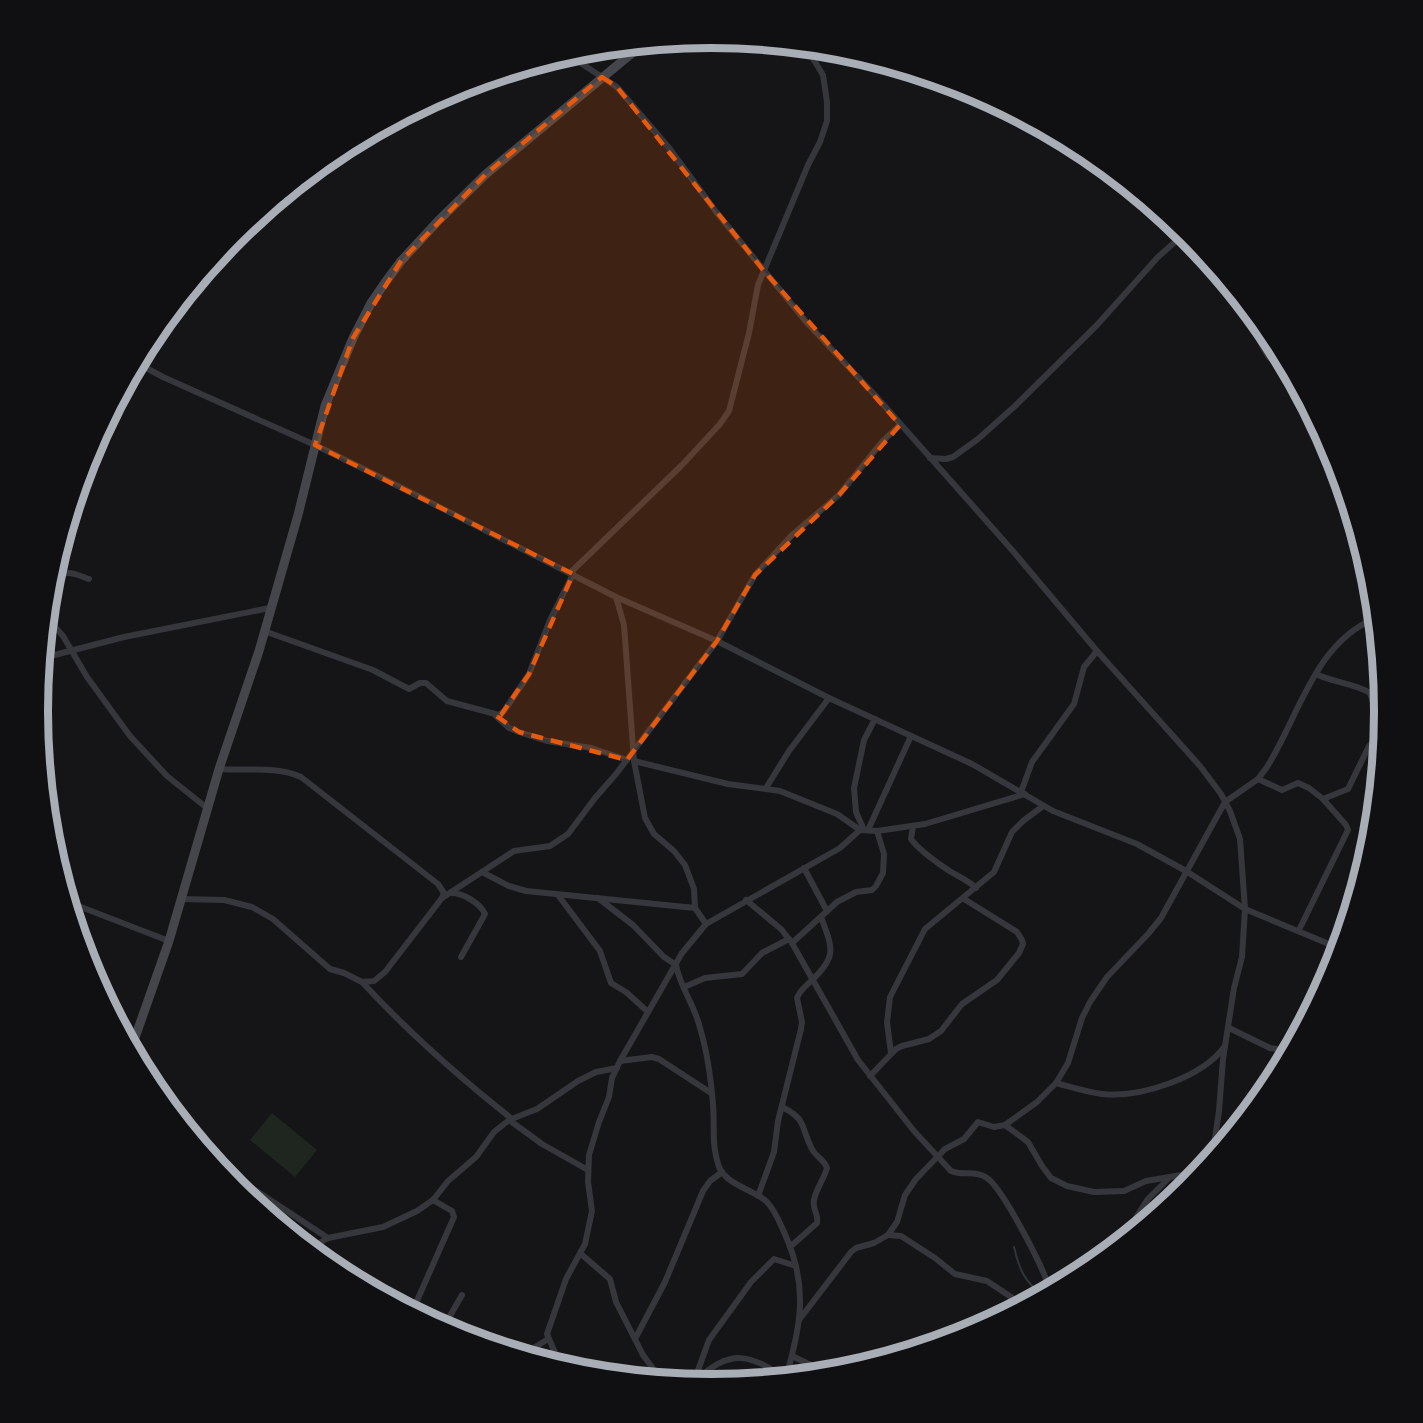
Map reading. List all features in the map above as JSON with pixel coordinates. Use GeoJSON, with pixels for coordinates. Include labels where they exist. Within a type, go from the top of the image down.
{"type":"FeatureCollection","features":[{"type":"Feature","properties":{"kind":"street"},"geometry":{"type":"LineString","coordinates":[[135,1039],[169,941],[207,808],[264,631],[298,515],[325,405],[353,338],[371,303],[401,261],[486,174],[632,53]]}},
{"type":"Feature","properties":{"kind":"street"},"geometry":{"type":"LineString","coordinates":[[495,715],[504,711],[529,674],[571,573],[682,465],[725,417],[731,403],[749,333],[756,293],[827,121],[823,75],[812,56]]}},
{"type":"Feature","properties":{"kind":"street"},"geometry":{"type":"LineString","coordinates":[[579,62],[617,87],[670,149],[717,213],[808,324],[1012,550],[1043,589],[1200,766],[1226,802],[1240,839],[1245,909],[1242,957],[1234,988],[1225,1045],[1214,1144]]}},
{"type":"Feature","properties":{"kind":"street"},"geometry":{"type":"LineString","coordinates":[[929,458],[946,459],[967,448],[1015,406],[1097,325],[1158,257],[1178,239]]}},
{"type":"Feature","properties":{"kind":"street"},"geometry":{"type":"LineString","coordinates":[[1258,336],[1268,356],[1275,363]]}},
{"type":"Feature","properties":{"kind":"street"},"geometry":{"type":"LineString","coordinates":[[145,367],[315,445],[616,597],[717,641],[829,698],[972,764],[1043,806],[1130,841],[1186,871],[1245,909],[1332,945]]}},
{"type":"Feature","properties":{"kind":"street"},"geometry":{"type":"LineString","coordinates":[[362,982],[374,981],[385,972],[442,898],[514,851],[544,848],[562,840],[627,760],[633,749],[717,641],[753,578],[771,555],[839,495],[878,446],[900,424]]}},
{"type":"Feature","properties":{"kind":"street"},"geometry":{"type":"LineString","coordinates":[[945,476],[945,466],[952,457]]}},
{"type":"Feature","properties":{"kind":"street"},"geometry":{"type":"LineString","coordinates":[[63,573],[68,572],[89,579]]}},
{"type":"Feature","properties":{"kind":"street"},"geometry":{"type":"LineString","coordinates":[[616,597],[624,625],[634,762],[645,818],[654,834],[674,851],[685,865],[694,889],[695,908],[706,924]]}},
{"type":"Feature","properties":{"kind":"street"},"geometry":{"type":"LineString","coordinates":[[50,656],[124,637],[270,608]]}},
{"type":"Feature","properties":{"kind":"street"},"geometry":{"type":"LineString","coordinates":[[799,1320],[851,1252],[888,1235],[897,1222],[905,1195],[911,1185],[945,1149],[964,1139],[978,1122],[994,1127],[1005,1125],[1037,1102],[1056,1083],[1068,1063],[1077,1032],[1090,1002],[1107,977],[1156,924],[1226,802],[1258,779],[1272,759],[1316,674],[1341,639],[1368,622]]}},
{"type":"Feature","properties":{"kind":"street"},"geometry":{"type":"LineString","coordinates":[[54,626],[73,651],[87,677],[130,736],[167,776],[207,808]]}},
{"type":"Feature","properties":{"kind":"street"},"geometry":{"type":"LineString","coordinates":[[264,631],[373,670],[409,689],[426,683],[447,701],[495,715],[509,728],[519,732],[548,741],[591,748],[627,760]]}},
{"type":"Feature","properties":{"kind":"street"},"geometry":{"type":"LineString","coordinates":[[1023,793],[1032,762],[1074,704],[1084,667],[1097,651]]}},
{"type":"Feature","properties":{"kind":"street"},"geometry":{"type":"LineString","coordinates":[[1316,674],[1335,682],[1359,687],[1370,693],[1375,707]]}},
{"type":"Feature","properties":{"kind":"street"},"geometry":{"type":"LineString","coordinates":[[766,788],[789,751],[829,698]]}},
{"type":"Feature","properties":{"kind":"street"},"geometry":{"type":"LineString","coordinates":[[864,830],[856,812],[854,788],[864,740],[874,719]]}},
{"type":"Feature","properties":{"kind":"street"},"geometry":{"type":"LineString","coordinates":[[556,1356],[548,1340],[548,1329],[566,1279],[581,1254],[592,1211],[588,1170],[593,1139],[609,1097],[612,1078],[648,1012],[695,935],[706,924],[840,848],[864,830],[911,736]]}},
{"type":"Feature","properties":{"kind":"street"},"geometry":{"type":"LineString","coordinates":[[1323,800],[1348,789],[1374,742]]}},
{"type":"Feature","properties":{"kind":"street"},"geometry":{"type":"LineString","coordinates":[[634,762],[728,783],[780,791],[832,812],[864,830],[877,831],[914,826],[1023,793]]}},
{"type":"Feature","properties":{"kind":"street"},"geometry":{"type":"LineString","coordinates":[[219,769],[270,770],[301,777],[438,884],[444,893],[442,898]]}},
{"type":"Feature","properties":{"kind":"street"},"geometry":{"type":"LineString","coordinates":[[1258,779],[1282,790],[1298,783],[1309,788],[1323,800],[1348,830],[1299,930]]}},
{"type":"Feature","properties":{"kind":"street"},"geometry":{"type":"LineString","coordinates":[[891,1053],[887,1022],[888,1005],[893,989],[925,929],[935,919],[964,899],[998,867],[1017,826],[1043,806]]}},
{"type":"Feature","properties":{"kind":"street"},"geometry":{"type":"LineString","coordinates":[[914,826],[911,839],[915,844],[947,870],[976,888]]}},
{"type":"Feature","properties":{"kind":"street"},"geometry":{"type":"LineString","coordinates":[[684,987],[705,978],[742,974],[762,953],[791,941],[837,902],[856,892],[872,890],[880,880],[885,854],[877,831]]}},
{"type":"Feature","properties":{"kind":"street"},"geometry":{"type":"LineString","coordinates":[[804,868],[827,911]]}},
{"type":"Feature","properties":{"kind":"street"},"geometry":{"type":"LineString","coordinates":[[482,872],[517,889],[695,908]]}},
{"type":"Feature","properties":{"kind":"street"},"geometry":{"type":"LineString","coordinates":[[450,893],[462,895],[481,907],[485,914],[461,957]]}},
{"type":"Feature","properties":{"kind":"street"},"geometry":{"type":"LineString","coordinates":[[558,895],[600,951],[609,980],[648,1012]]}},
{"type":"Feature","properties":{"kind":"street"},"geometry":{"type":"LineString","coordinates":[[598,898],[628,920],[664,957],[676,965],[678,976],[700,1028],[711,1093],[713,1147],[722,1172],[735,1183],[758,1196],[775,1212],[790,1246],[800,1282],[799,1320],[788,1370]]}},
{"type":"Feature","properties":{"kind":"street"},"geometry":{"type":"LineString","coordinates":[[181,899],[224,900],[252,907],[273,919],[330,969],[362,982],[464,1081],[542,1144],[588,1170]]}},
{"type":"Feature","properties":{"kind":"street"},"geometry":{"type":"LineString","coordinates":[[870,1076],[891,1053],[902,1046],[935,1036],[962,1004],[997,980],[1022,948],[1023,940],[1017,932],[964,899]]}},
{"type":"Feature","properties":{"kind":"street"},"geometry":{"type":"LineString","coordinates":[[746,900],[781,929],[791,941],[849,1046],[870,1076],[937,1158],[957,1174],[976,1173],[990,1180],[1035,1254],[1047,1284]]}},
{"type":"Feature","properties":{"kind":"street"},"geometry":{"type":"LineString","coordinates":[[77,905],[169,941]]}},
{"type":"Feature","properties":{"kind":"street"},"geometry":{"type":"LineString","coordinates":[[758,1196],[774,1152],[802,1022],[797,998],[802,989],[830,960],[832,952],[821,917]]}},
{"type":"Feature","properties":{"kind":"street"},"geometry":{"type":"LineString","coordinates":[[1229,1028],[1270,1048],[1282,1050]]}},
{"type":"Feature","properties":{"kind":"street"},"geometry":{"type":"LineString","coordinates":[[1056,1083],[1102,1094],[1139,1092],[1190,1074],[1216,1056],[1225,1045]]}},
{"type":"Feature","properties":{"kind":"street"},"geometry":{"type":"LineString","coordinates":[[620,1061],[652,1057],[658,1059],[711,1093]]}},
{"type":"Feature","properties":{"kind":"street"},"geometry":{"type":"LineString","coordinates":[[317,1244],[328,1238],[383,1227],[417,1211],[433,1200],[448,1181],[476,1157],[494,1132],[511,1119],[537,1109],[578,1081],[596,1072],[617,1068]]}},
{"type":"Feature","properties":{"kind":"street"},"geometry":{"type":"LineString","coordinates":[[782,1107],[798,1116],[812,1150],[824,1161],[827,1168],[814,1200],[818,1221],[790,1246]]}},
{"type":"Feature","properties":{"kind":"street"},"geometry":{"type":"LineString","coordinates":[[1005,1125],[1028,1142],[1048,1174],[1067,1186],[1094,1192],[1117,1192],[1146,1181],[1188,1174]]}},
{"type":"Feature","properties":{"kind":"street"},"geometry":{"type":"LineString","coordinates":[[635,1339],[665,1282],[703,1191],[710,1181],[722,1172]]}},
{"type":"Feature","properties":{"kind":"street"},"geometry":{"type":"LineString","coordinates":[[1131,1225],[1148,1198],[1170,1177]]}},
{"type":"Feature","properties":{"kind":"street"},"geometry":{"type":"LineString","coordinates":[[244,1183],[328,1238]]}},
{"type":"Feature","properties":{"kind":"street"},"geometry":{"type":"LineString","coordinates":[[415,1305],[454,1216],[452,1211],[433,1200]]}},
{"type":"Feature","properties":{"kind":"street"},"geometry":{"type":"LineString","coordinates":[[888,1235],[901,1236],[955,1274],[987,1281],[1016,1301]]}},
{"type":"Feature","properties":{"kind":"street"},"geometry":{"type":"LineString","coordinates":[[581,1254],[610,1279],[615,1302],[647,1361],[660,1373]]}},
{"type":"Feature","properties":{"kind":"street"},"geometry":{"type":"LineString","coordinates":[[697,1375],[709,1340],[751,1282],[774,1260],[796,1266]]}},
{"type":"Feature","properties":{"kind":"street"},"geometry":{"type":"LineString","coordinates":[[447,1319],[462,1295]]}},
{"type":"Feature","properties":{"kind":"street"},"geometry":{"type":"LineString","coordinates":[[531,1350],[548,1340]]}},
{"type":"Feature","properties":{"kind":"street"},"geometry":{"type":"LineString","coordinates":[[792,1356],[814,1366]]}},
{"type":"Feature","properties":{"kind":"street"},"geometry":{"type":"LineString","coordinates":[[704,1375],[715,1366],[739,1358],[757,1361],[775,1372]]}},
{"type":"Feature","properties":{"kind":"highlighted area"},"geometry":{"type":"Polygon","coordinates":[[[602,77],[617,87],[764,271],[900,425],[839,495],[755,575],[717,641],[627,760],[519,732],[495,715],[501,715],[529,674],[573,574],[315,445],[353,338],[401,261],[486,174],[602,77]]]}},
{"type":"Feature","properties":{"kind":"shaded area"},"geometry":{"type":"Polygon","coordinates":[[[272,1113],[317,1150],[295,1177],[250,1140],[272,1113]]]}},
{"type":"Feature","properties":{"kind":"waterway"},"geometry":{"type":"LineString","coordinates":[[1014,1247],[1023,1274],[1037,1290]]}}]}
